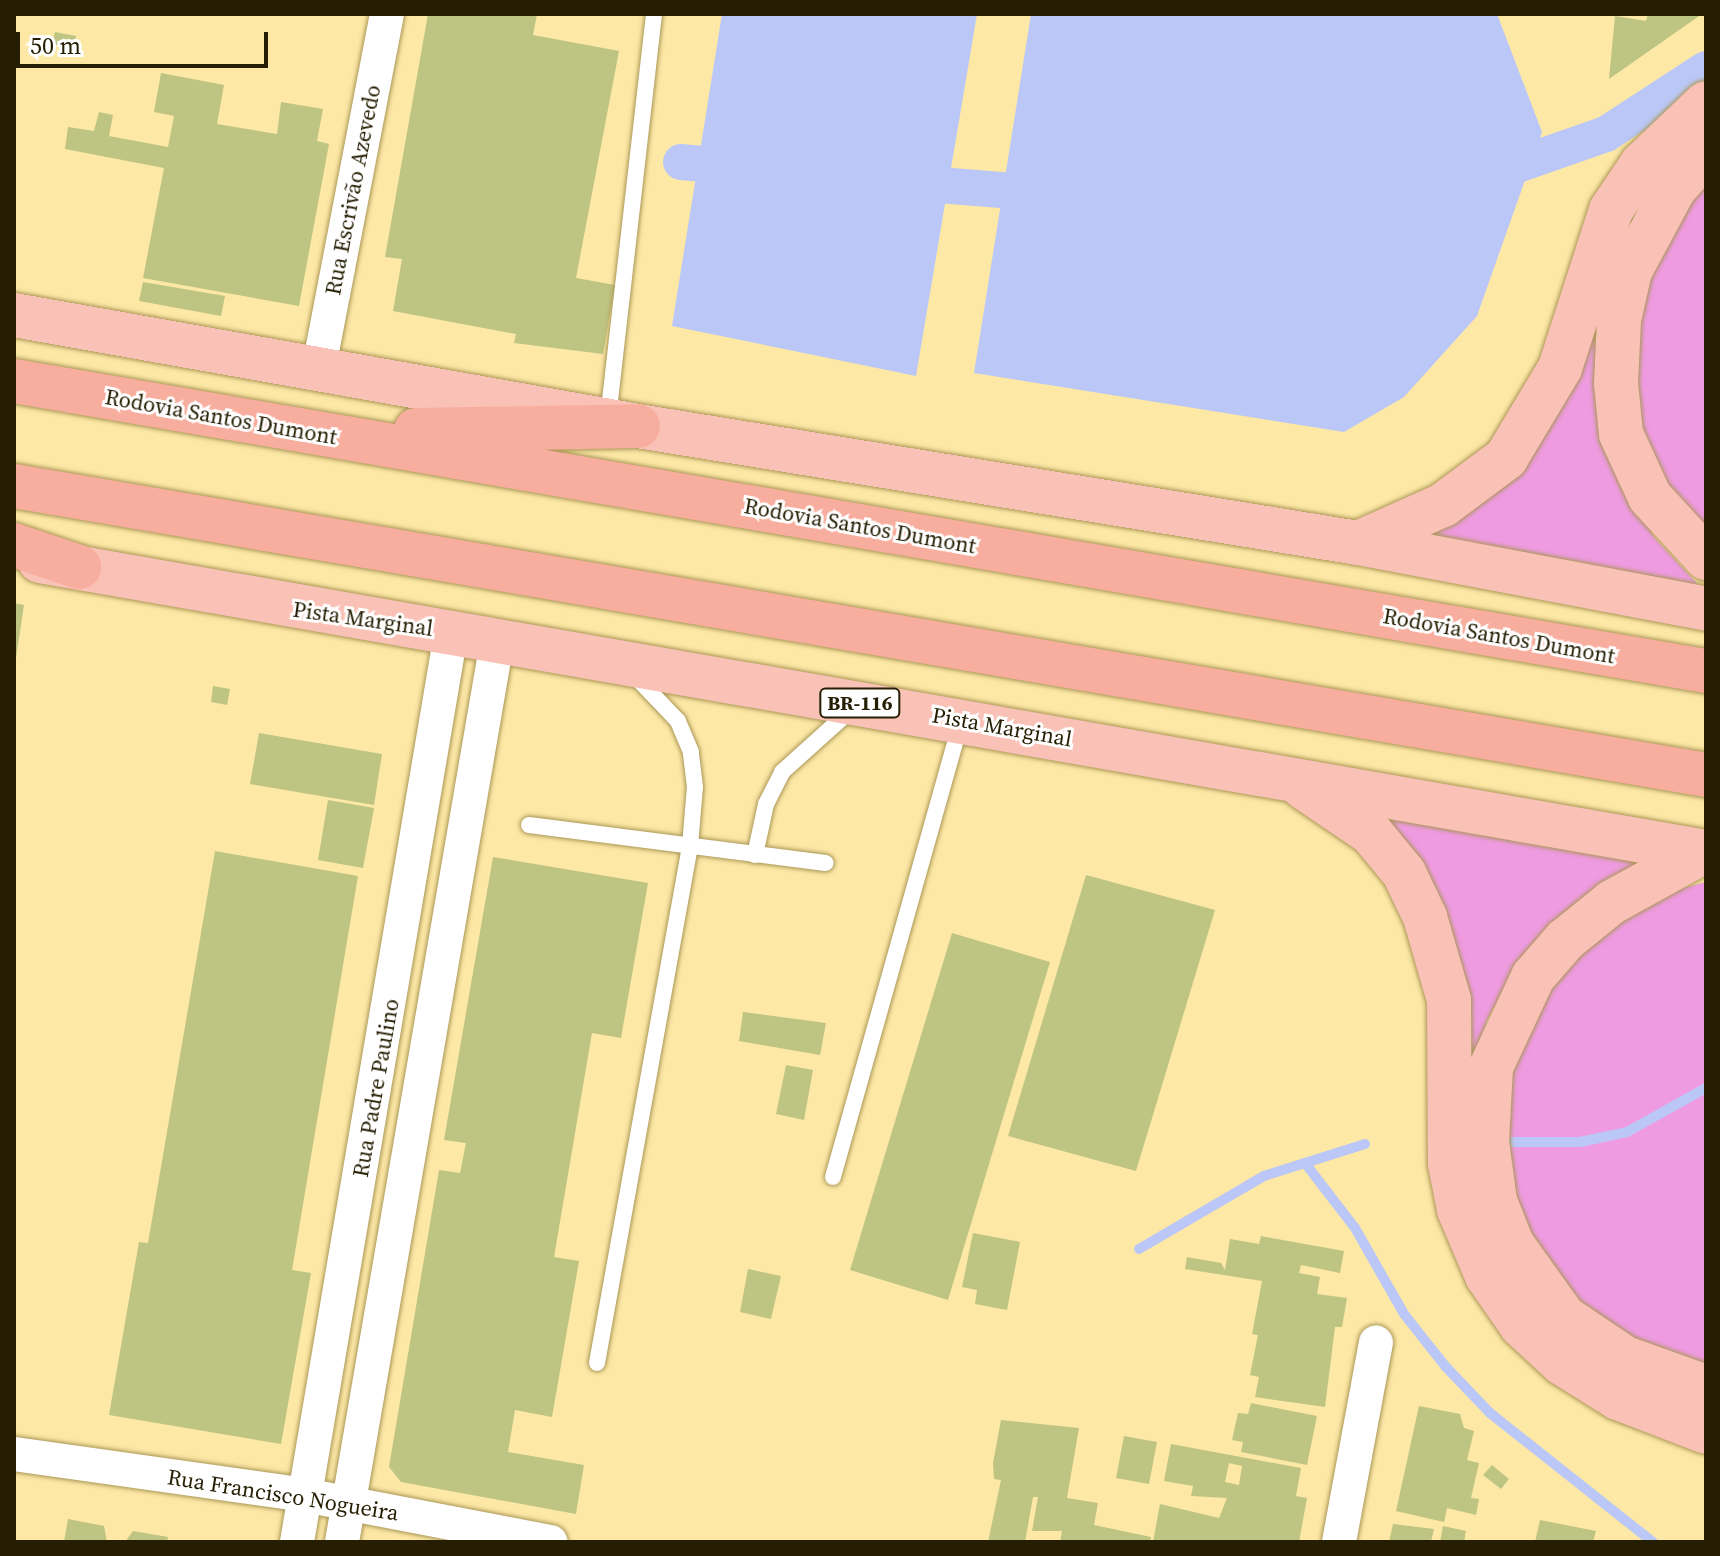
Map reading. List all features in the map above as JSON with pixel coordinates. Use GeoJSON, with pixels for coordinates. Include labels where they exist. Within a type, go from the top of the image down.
{"type":"FeatureCollection","features":[{"type":"Feature","properties":{"kind":"highway","name":"Rodovia Santos Dumont"},"geometry":{"type":"LineString","coordinates":[[14,381],[1706,671]]}},
{"type":"Feature","properties":{"kind":"highway"},"geometry":{"type":"LineString","coordinates":[[312,432],[623,423]]}},
{"type":"Feature","properties":{"kind":"highway"},"geometry":{"type":"LineString","coordinates":[[14,486],[1706,775]]}},
{"type":"Feature","properties":{"kind":"highway"},"geometry":{"type":"LineString","coordinates":[[14,545],[79,567]]}},
{"type":"Feature","properties":{"kind":"main road"},"geometry":{"type":"LineString","coordinates":[[1358,543],[1443,505],[1506,458],[1560,368],[1611,210],[1642,164],[1706,103]]}},
{"type":"Feature","properties":{"kind":"main road"},"geometry":{"type":"LineString","coordinates":[[1706,153],[1674,189],[1630,271],[1619,320],[1616,383],[1621,434],[1650,497],[1706,558]]}},
{"type":"Feature","properties":{"kind":"main road"},"geometry":{"type":"LineString","coordinates":[[14,315],[623,423],[1358,543],[1706,609]]}},
{"type":"Feature","properties":{"kind":"main road","name":"Pista Marginal"},"geometry":{"type":"LineString","coordinates":[[14,556],[268,605],[1280,773],[1704,852]]}},
{"type":"Feature","properties":{"kind":"main road"},"geometry":{"type":"LineString","coordinates":[[1280,773],[1371,833],[1404,873],[1425,917],[1449,1000],[1450,1164],[1459,1210],[1487,1276],[1521,1325],[1562,1363],[1618,1398],[1706,1432]]}},
{"type":"Feature","properties":{"kind":"main road"},"geometry":{"type":"LineString","coordinates":[[1704,852],[1612,902],[1565,940],[1533,977],[1506,1024],[1491,1067],[1487,1142],[1495,1201],[1512,1244],[1564,1317],[1625,1358],[1706,1387]]}},
{"type":"Feature","properties":{"kind":"street","name":"Rua Escrivão Azevedo"},"geometry":{"type":"LineString","coordinates":[[319,367],[387,14]]}},
{"type":"Feature","properties":{"kind":"street","name":"Rua Padre Paulino"},"geometry":{"type":"LineString","coordinates":[[297,1542],[451,633]]}},
{"type":"Feature","properties":{"kind":"street","name":"Rua Padre Paulino"},"geometry":{"type":"LineString","coordinates":[[342,1542],[497,642]]}},
{"type":"Feature","properties":{"kind":"street"},"geometry":{"type":"LineString","coordinates":[[1339,1542],[1376,1342]]}},
{"type":"Feature","properties":{"kind":"street","name":"Rua Francisco Nogueira"},"geometry":{"type":"LineString","coordinates":[[14,1454],[304,1495],[551,1542]]}},
{"type":"Feature","properties":{"kind":"lane"},"geometry":{"type":"LineString","coordinates":[[623,423],[654,14]]}},
{"type":"Feature","properties":{"kind":"lane"},"geometry":{"type":"LineString","coordinates":[[597,1363],[690,846],[691,752],[678,721],[621,663]]}},
{"type":"Feature","properties":{"kind":"lane"},"geometry":{"type":"LineString","coordinates":[[755,855],[766,804],[782,772],[860,703]]}},
{"type":"Feature","properties":{"kind":"lane"},"geometry":{"type":"LineString","coordinates":[[833,1177],[961,720]]}},
{"type":"Feature","properties":{"kind":"lane"},"geometry":{"type":"LineString","coordinates":[[529,825],[826,863]]}},
{"type":"Feature","properties":{"kind":"shaded area"},"geometry":{"type":"Polygon","coordinates":[[[1706,174],[1706,546],[1639,444],[1628,312],[1706,174]]]}},
{"type":"Feature","properties":{"kind":"shaded area"},"geometry":{"type":"Polygon","coordinates":[[[1636,203],[1595,328],[1597,407],[1614,469],[1654,537],[1706,593],[1398,537],[1469,507],[1636,203]]]}},
{"type":"Feature","properties":{"kind":"shaded area"},"geometry":{"type":"Polygon","coordinates":[[[1354,807],[1667,863],[1604,888],[1563,916],[1516,967],[1487,1020],[1473,1071],[1468,1152],[1487,1232],[1535,1312],[1603,1369],[1651,1393],[1706,1404],[1706,1417],[1629,1392],[1562,1351],[1498,1275],[1462,1184],[1459,1102],[1465,1017],[1458,964],[1427,886],[1354,807]]]}},
{"type":"Feature","properties":{"kind":"shaded area"},"geometry":{"type":"Polygon","coordinates":[[[1706,882],[1706,1373],[1602,1328],[1545,1270],[1510,1196],[1506,1073],[1561,963],[1663,893],[1706,882]]]}},
{"type":"Feature","properties":{"kind":"water"},"geometry":{"type":"Polygon","coordinates":[[[722,14],[977,14],[916,376],[672,326],[722,14]]]}},
{"type":"Feature","properties":{"kind":"water"},"geometry":{"type":"Polygon","coordinates":[[[1031,14],[1497,14],[1542,132],[1477,316],[1404,397],[1344,432],[974,373],[1031,14]]]}},
{"type":"Feature","properties":{"kind":"building"},"geometry":{"type":"Polygon","coordinates":[[[428,14],[537,14],[533,35],[619,51],[576,278],[615,285],[603,354],[514,343],[516,334],[393,311],[402,259],[385,257],[428,14]]]}},
{"type":"Feature","properties":{"kind":"building"},"geometry":{"type":"Polygon","coordinates":[[[1648,14],[1702,14],[1609,79],[1615,16],[1646,21],[1648,14]]]}},
{"type":"Feature","properties":{"kind":"building"},"geometry":{"type":"Polygon","coordinates":[[[55,32],[76,36],[73,49],[52,44],[55,32]]]}},
{"type":"Feature","properties":{"kind":"building"},"geometry":{"type":"Polygon","coordinates":[[[161,73],[224,85],[217,124],[277,134],[281,102],[323,109],[317,141],[329,144],[299,306],[143,278],[164,168],[65,149],[68,127],[94,131],[99,112],[113,115],[109,136],[168,147],[174,116],[154,112],[161,73]]]}},
{"type":"Feature","properties":{"kind":"building"},"geometry":{"type":"Polygon","coordinates":[[[143,282],[225,296],[221,316],[139,301],[143,282]]]}},
{"type":"Feature","properties":{"kind":"building"},"geometry":{"type":"Polygon","coordinates":[[[14,603],[24,605],[16,658],[14,658],[14,603]]]}},
{"type":"Feature","properties":{"kind":"building"},"geometry":{"type":"Polygon","coordinates":[[[213,686],[230,689],[227,705],[211,702],[213,686]]]}},
{"type":"Feature","properties":{"kind":"building"},"geometry":{"type":"Polygon","coordinates":[[[259,733],[382,754],[374,805],[250,784],[259,733]]]}},
{"type":"Feature","properties":{"kind":"building"},"geometry":{"type":"Polygon","coordinates":[[[328,800],[374,808],[363,868],[318,860],[328,800]]]}},
{"type":"Feature","properties":{"kind":"building"},"geometry":{"type":"Polygon","coordinates":[[[215,851],[358,876],[292,1270],[311,1273],[281,1444],[109,1415],[139,1242],[148,1243],[215,851]]]}},
{"type":"Feature","properties":{"kind":"building"},"geometry":{"type":"Polygon","coordinates":[[[493,857],[648,883],[621,1038],[592,1033],[554,1257],[579,1261],[552,1417],[515,1410],[508,1452],[584,1465],[576,1514],[401,1482],[389,1467],[439,1170],[460,1173],[466,1143],[444,1140],[493,857]]]}},
{"type":"Feature","properties":{"kind":"building"},"geometry":{"type":"Polygon","coordinates":[[[1086,875],[1215,910],[1136,1171],[1008,1136],[1086,875]]]}},
{"type":"Feature","properties":{"kind":"building"},"geometry":{"type":"Polygon","coordinates":[[[952,933],[1050,962],[948,1300],[850,1270],[952,933]]]}},
{"type":"Feature","properties":{"kind":"building"},"geometry":{"type":"Polygon","coordinates":[[[743,1012],[826,1023],[820,1055],[739,1041],[743,1012]]]}},
{"type":"Feature","properties":{"kind":"building"},"geometry":{"type":"Polygon","coordinates":[[[786,1065],[813,1070],[804,1120],[776,1114],[786,1065]]]}},
{"type":"Feature","properties":{"kind":"building"},"geometry":{"type":"Polygon","coordinates":[[[973,1233],[1020,1242],[1007,1310],[975,1304],[977,1290],[962,1287],[973,1233]]]}},
{"type":"Feature","properties":{"kind":"building"},"geometry":{"type":"Polygon","coordinates":[[[1261,1236],[1344,1251],[1340,1273],[1301,1265],[1299,1273],[1320,1277],[1317,1294],[1347,1298],[1342,1327],[1335,1327],[1325,1407],[1255,1397],[1259,1377],[1250,1375],[1258,1335],[1252,1334],[1262,1281],[1185,1269],[1187,1257],[1221,1263],[1225,1270],[1230,1239],[1259,1244],[1261,1236]]]}},
{"type":"Feature","properties":{"kind":"building"},"geometry":{"type":"Polygon","coordinates":[[[748,1269],[781,1276],[771,1319],[740,1312],[748,1269]]]}},
{"type":"Feature","properties":{"kind":"building"},"geometry":{"type":"Polygon","coordinates":[[[1251,1403],[1317,1416],[1307,1465],[1241,1452],[1243,1442],[1232,1440],[1238,1413],[1248,1414],[1251,1403]]]}},
{"type":"Feature","properties":{"kind":"building"},"geometry":{"type":"Polygon","coordinates":[[[1419,1406],[1460,1414],[1464,1428],[1474,1431],[1467,1460],[1479,1463],[1471,1498],[1479,1499],[1476,1515],[1447,1508],[1444,1522],[1396,1511],[1419,1406]]]}},
{"type":"Feature","properties":{"kind":"building"},"geometry":{"type":"Polygon","coordinates":[[[1001,1420],[1079,1428],[1067,1498],[1098,1503],[1094,1525],[1151,1537],[1150,1542],[1060,1542],[1062,1531],[1032,1531],[1038,1497],[1033,1497],[1025,1542],[988,1542],[1001,1480],[994,1479],[993,1463],[1001,1420]]]}},
{"type":"Feature","properties":{"kind":"building"},"geometry":{"type":"Polygon","coordinates":[[[1124,1436],[1157,1442],[1149,1484],[1116,1478],[1124,1436]]]}},
{"type":"Feature","properties":{"kind":"building"},"geometry":{"type":"Polygon","coordinates":[[[1171,1444],[1301,1468],[1296,1496],[1307,1498],[1299,1542],[1153,1542],[1160,1504],[1219,1518],[1227,1498],[1191,1496],[1193,1486],[1164,1481],[1171,1444]],[[1229,1463],[1225,1482],[1239,1485],[1242,1466],[1229,1463]]]}},
{"type":"Feature","properties":{"kind":"building"},"geometry":{"type":"Polygon","coordinates":[[[1492,1465],[1509,1479],[1501,1489],[1483,1475],[1492,1465]]]}},
{"type":"Feature","properties":{"kind":"building"},"geometry":{"type":"Polygon","coordinates":[[[68,1519],[104,1526],[107,1542],[64,1542],[68,1519]]]}},
{"type":"Feature","properties":{"kind":"building"},"geometry":{"type":"Polygon","coordinates":[[[1540,1520],[1596,1531],[1593,1542],[1535,1542],[1540,1520]]]}},
{"type":"Feature","properties":{"kind":"building"},"geometry":{"type":"Polygon","coordinates":[[[1393,1524],[1434,1529],[1431,1542],[1389,1542],[1393,1524]]]}},
{"type":"Feature","properties":{"kind":"building"},"geometry":{"type":"Polygon","coordinates":[[[1443,1526],[1466,1531],[1464,1542],[1440,1542],[1443,1526]]]}},
{"type":"Feature","properties":{"kind":"building"},"geometry":{"type":"Polygon","coordinates":[[[133,1531],[168,1537],[167,1542],[125,1542],[133,1531]]]}},
{"type":"Feature","properties":{"kind":"waterway"},"geometry":{"type":"LineString","coordinates":[[1486,176],[1606,134],[1706,69]]}},
{"type":"Feature","properties":{"kind":"waterway"},"geometry":{"type":"LineString","coordinates":[[681,162],[747,168]]}},
{"type":"Feature","properties":{"kind":"waterway"},"geometry":{"type":"LineString","coordinates":[[902,182],[1050,194]]}},
{"type":"Feature","properties":{"kind":"waterway"},"geometry":{"type":"LineString","coordinates":[[1502,1142],[1580,1142],[1627,1132],[1706,1088]]}},
{"type":"Feature","properties":{"kind":"waterway"},"geometry":{"type":"LineString","coordinates":[[1139,1249],[1264,1176],[1365,1144]]}},
{"type":"Feature","properties":{"kind":"waterway"},"geometry":{"type":"LineString","coordinates":[[1305,1163],[1355,1228],[1404,1314],[1446,1367],[1490,1413],[1653,1542]]}}]}
